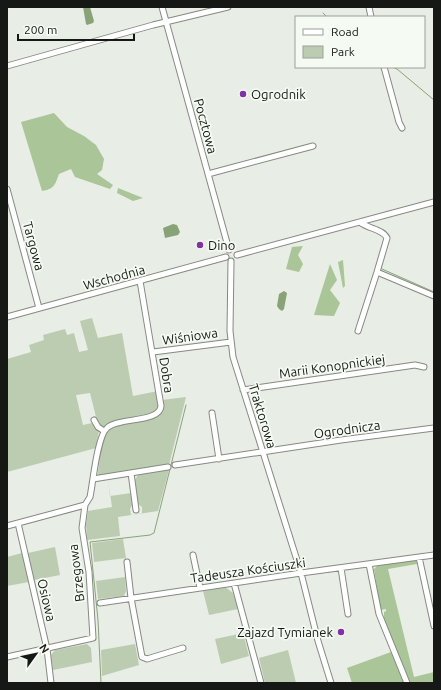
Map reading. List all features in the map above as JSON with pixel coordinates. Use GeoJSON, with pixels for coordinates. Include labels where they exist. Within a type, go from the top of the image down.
{"type":"FeatureCollection","features":[{"type":"Feature","properties":{"kind":"street","name":"Pocztowa"},"geometry":{"type":"LineString","coordinates":[[162,7],[229,250]]}},
{"type":"Feature","properties":{"kind":"street"},"geometry":{"type":"LineString","coordinates":[[7,66],[166,22],[228,7]]}},
{"type":"Feature","properties":{"kind":"street"},"geometry":{"type":"LineString","coordinates":[[384,68],[402,128]]}},
{"type":"Feature","properties":{"kind":"street"},"geometry":{"type":"LineString","coordinates":[[208,174],[313,146]]}},
{"type":"Feature","properties":{"kind":"street","name":"Targowa"},"geometry":{"type":"LineString","coordinates":[[7,189],[39,308]]}},
{"type":"Feature","properties":{"kind":"street"},"geometry":{"type":"LineString","coordinates":[[237,255],[234,250],[229,250],[226,253],[226,257],[231,261],[236,259],[237,255],[434,202]]}},
{"type":"Feature","properties":{"kind":"street"},"geometry":{"type":"LineString","coordinates":[[358,331],[386,241],[386,236],[384,233],[365,226],[360,222]]}},
{"type":"Feature","properties":{"kind":"street","name":"Wschodnia"},"geometry":{"type":"LineString","coordinates":[[7,317],[226,257]]}},
{"type":"Feature","properties":{"kind":"street","name":"Traktorowa"},"geometry":{"type":"LineString","coordinates":[[231,261],[231,342],[233,357],[301,573],[318,641],[332,683]]}},
{"type":"Feature","properties":{"kind":"street"},"geometry":{"type":"LineString","coordinates":[[377,272],[433,294]]}},
{"type":"Feature","properties":{"kind":"street","name":"Dobra"},"geometry":{"type":"LineString","coordinates":[[104,431],[114,423],[149,417],[160,412],[161,406],[153,352],[140,281]]}},
{"type":"Feature","properties":{"kind":"street","name":"Wiśniowa"},"geometry":{"type":"LineString","coordinates":[[153,352],[231,342]]}},
{"type":"Feature","properties":{"kind":"street","name":"Marii Konopnickiej"},"geometry":{"type":"LineString","coordinates":[[243,390],[415,365],[424,367]]}},
{"type":"Feature","properties":{"kind":"street"},"geometry":{"type":"LineString","coordinates":[[212,412],[219,459]]}},
{"type":"Feature","properties":{"kind":"street"},"geometry":{"type":"LineString","coordinates":[[7,526],[85,504],[90,497],[100,439],[104,431],[98,428],[94,420]]}},
{"type":"Feature","properties":{"kind":"street","name":"Ogrodnicza"},"geometry":{"type":"LineString","coordinates":[[175,465],[434,428]]}},
{"type":"Feature","properties":{"kind":"street"},"geometry":{"type":"LineString","coordinates":[[93,479],[168,467]]}},
{"type":"Feature","properties":{"kind":"street"},"geometry":{"type":"LineString","coordinates":[[131,473],[136,510]]}},
{"type":"Feature","properties":{"kind":"street","name":"Brzegowa"},"geometry":{"type":"LineString","coordinates":[[47,649],[93,638],[89,572],[82,528],[85,504]]}},
{"type":"Feature","properties":{"kind":"street","name":"Osiowa"},"geometry":{"type":"LineString","coordinates":[[18,523],[47,649],[51,683]]}},
{"type":"Feature","properties":{"kind":"street"},"geometry":{"type":"LineString","coordinates":[[193,555],[200,588]]}},
{"type":"Feature","properties":{"kind":"street","name":"Tadeusza Kościuszki"},"geometry":{"type":"LineString","coordinates":[[100,602],[434,555]]}},
{"type":"Feature","properties":{"kind":"street"},"geometry":{"type":"LineString","coordinates":[[419,557],[434,626]]}},
{"type":"Feature","properties":{"kind":"street"},"geometry":{"type":"LineString","coordinates":[[127,562],[140,654],[143,658],[147,659],[183,648]]}},
{"type":"Feature","properties":{"kind":"street"},"geometry":{"type":"LineString","coordinates":[[368,564],[379,614],[407,683]]}},
{"type":"Feature","properties":{"kind":"street"},"geometry":{"type":"LineString","coordinates":[[341,568],[348,614]]}},
{"type":"Feature","properties":{"kind":"street"},"geometry":{"type":"LineString","coordinates":[[234,583],[261,683]]}},
{"type":"Feature","properties":{"kind":"street"},"geometry":{"type":"LineString","coordinates":[[7,657],[47,649]]}},
{"type":"Feature","properties":{"kind":"green space"},"geometry":{"type":"Polygon","coordinates":[[[92,318],[98,338],[122,333],[133,396],[158,391],[159,408],[152,415],[113,422],[102,428],[97,421],[90,393],[76,395],[83,425],[92,423],[99,431],[96,448],[7,472],[7,359],[31,352],[29,345],[44,340],[43,335],[65,329],[67,335],[74,333],[79,352],[88,350],[80,321],[92,318]]]}},
{"type":"Feature","properties":{"kind":"green space"},"geometry":{"type":"Polygon","coordinates":[[[186,397],[169,465],[98,476],[103,434],[112,427],[158,415],[163,407],[162,400],[186,397]]]}},
{"type":"Feature","properties":{"kind":"green space"},"geometry":{"type":"Polygon","coordinates":[[[169,470],[158,511],[118,517],[120,536],[87,540],[86,525],[88,511],[112,507],[110,496],[131,493],[131,515],[142,513],[142,507],[138,504],[135,480],[138,475],[169,470]]]}},
{"type":"Feature","properties":{"kind":"green space"},"geometry":{"type":"Polygon","coordinates":[[[123,539],[126,558],[94,562],[92,543],[123,539]]]}},
{"type":"Feature","properties":{"kind":"green space"},"geometry":{"type":"Polygon","coordinates":[[[55,547],[60,575],[34,580],[28,553],[55,547]]]}},
{"type":"Feature","properties":{"kind":"green space"},"geometry":{"type":"Polygon","coordinates":[[[22,553],[29,582],[7,586],[7,557],[22,553]]]}},
{"type":"Feature","properties":{"kind":"green space"},"geometry":{"type":"Polygon","coordinates":[[[125,577],[126,591],[124,596],[98,599],[96,581],[125,577]]]}},
{"type":"Feature","properties":{"kind":"green space"},"geometry":{"type":"Polygon","coordinates":[[[225,587],[233,593],[238,609],[209,615],[203,591],[225,587]]]}},
{"type":"Feature","properties":{"kind":"green space"},"geometry":{"type":"Polygon","coordinates":[[[243,633],[249,656],[221,664],[215,639],[243,633]]]}},
{"type":"Feature","properties":{"kind":"green space"},"geometry":{"type":"Polygon","coordinates":[[[87,644],[91,648],[92,662],[53,670],[51,655],[55,650],[87,644]]]}},
{"type":"Feature","properties":{"kind":"green space"},"geometry":{"type":"Polygon","coordinates":[[[135,644],[139,665],[102,676],[101,650],[135,644]]]}},
{"type":"Feature","properties":{"kind":"green space"},"geometry":{"type":"Polygon","coordinates":[[[288,650],[296,683],[265,683],[259,658],[288,650]]]}},
{"type":"Feature","properties":{"kind":"shaded area"},"geometry":{"type":"Polygon","coordinates":[[[83,7],[90,7],[94,21],[93,23],[86,24],[83,7]]]}},
{"type":"Feature","properties":{"kind":"shaded area"},"geometry":{"type":"Polygon","coordinates":[[[54,113],[67,127],[84,136],[96,145],[104,159],[102,170],[97,174],[113,185],[110,189],[75,177],[71,169],[59,174],[52,188],[42,191],[21,122],[54,113]]]}},
{"type":"Feature","properties":{"kind":"shaded area"},"geometry":{"type":"Polygon","coordinates":[[[118,188],[143,198],[133,201],[117,193],[118,188]]]}},
{"type":"Feature","properties":{"kind":"shaded area"},"geometry":{"type":"Polygon","coordinates":[[[173,224],[177,225],[180,232],[178,235],[165,238],[163,228],[173,224]]]}},
{"type":"Feature","properties":{"kind":"shaded area"},"geometry":{"type":"Polygon","coordinates":[[[303,246],[298,255],[303,264],[299,272],[286,269],[292,247],[303,246]]]}},
{"type":"Feature","properties":{"kind":"shaded area"},"geometry":{"type":"Polygon","coordinates":[[[343,260],[345,286],[343,288],[338,262],[343,260]]]}},
{"type":"Feature","properties":{"kind":"shaded area"},"geometry":{"type":"Polygon","coordinates":[[[330,264],[337,280],[330,290],[340,303],[334,316],[314,315],[330,264]]]}},
{"type":"Feature","properties":{"kind":"shaded area"},"geometry":{"type":"Polygon","coordinates":[[[284,291],[287,293],[284,309],[282,311],[277,306],[279,294],[284,291]]]}},
{"type":"Feature","properties":{"kind":"shaded area"},"geometry":{"type":"Polygon","coordinates":[[[416,559],[417,564],[388,569],[414,677],[434,672],[434,683],[410,683],[384,619],[384,612],[386,609],[381,610],[380,608],[374,569],[377,566],[416,559]]]}},
{"type":"Feature","properties":{"kind":"shaded area"},"geometry":{"type":"Polygon","coordinates":[[[391,652],[404,683],[352,683],[347,668],[391,652]]]}},
{"type":"Feature","properties":{"kind":"waterway"},"geometry":{"type":"LineString","coordinates":[[323,13],[326,16]]}},
{"type":"Feature","properties":{"kind":"waterway"},"geometry":{"type":"LineString","coordinates":[[394,68],[434,100]]}},
{"type":"Feature","properties":{"kind":"waterway"},"geometry":{"type":"LineString","coordinates":[[382,269],[434,292]]}},
{"type":"Feature","properties":{"kind":"waterway"},"geometry":{"type":"LineString","coordinates":[[101,683],[98,620],[90,542],[150,535],[154,533],[186,405]]}},
{"type":"Feature","properties":{"kind":"place","name":"Ogrodnik"},"geometry":{"type":"Point","coordinates":[243,94]}},
{"type":"Feature","properties":{"kind":"place","name":"Dino"},"geometry":{"type":"Point","coordinates":[200,245]}},
{"type":"Feature","properties":{"kind":"place","name":"Zajazd Tymianek"},"geometry":{"type":"Point","coordinates":[341,632]}}]}
